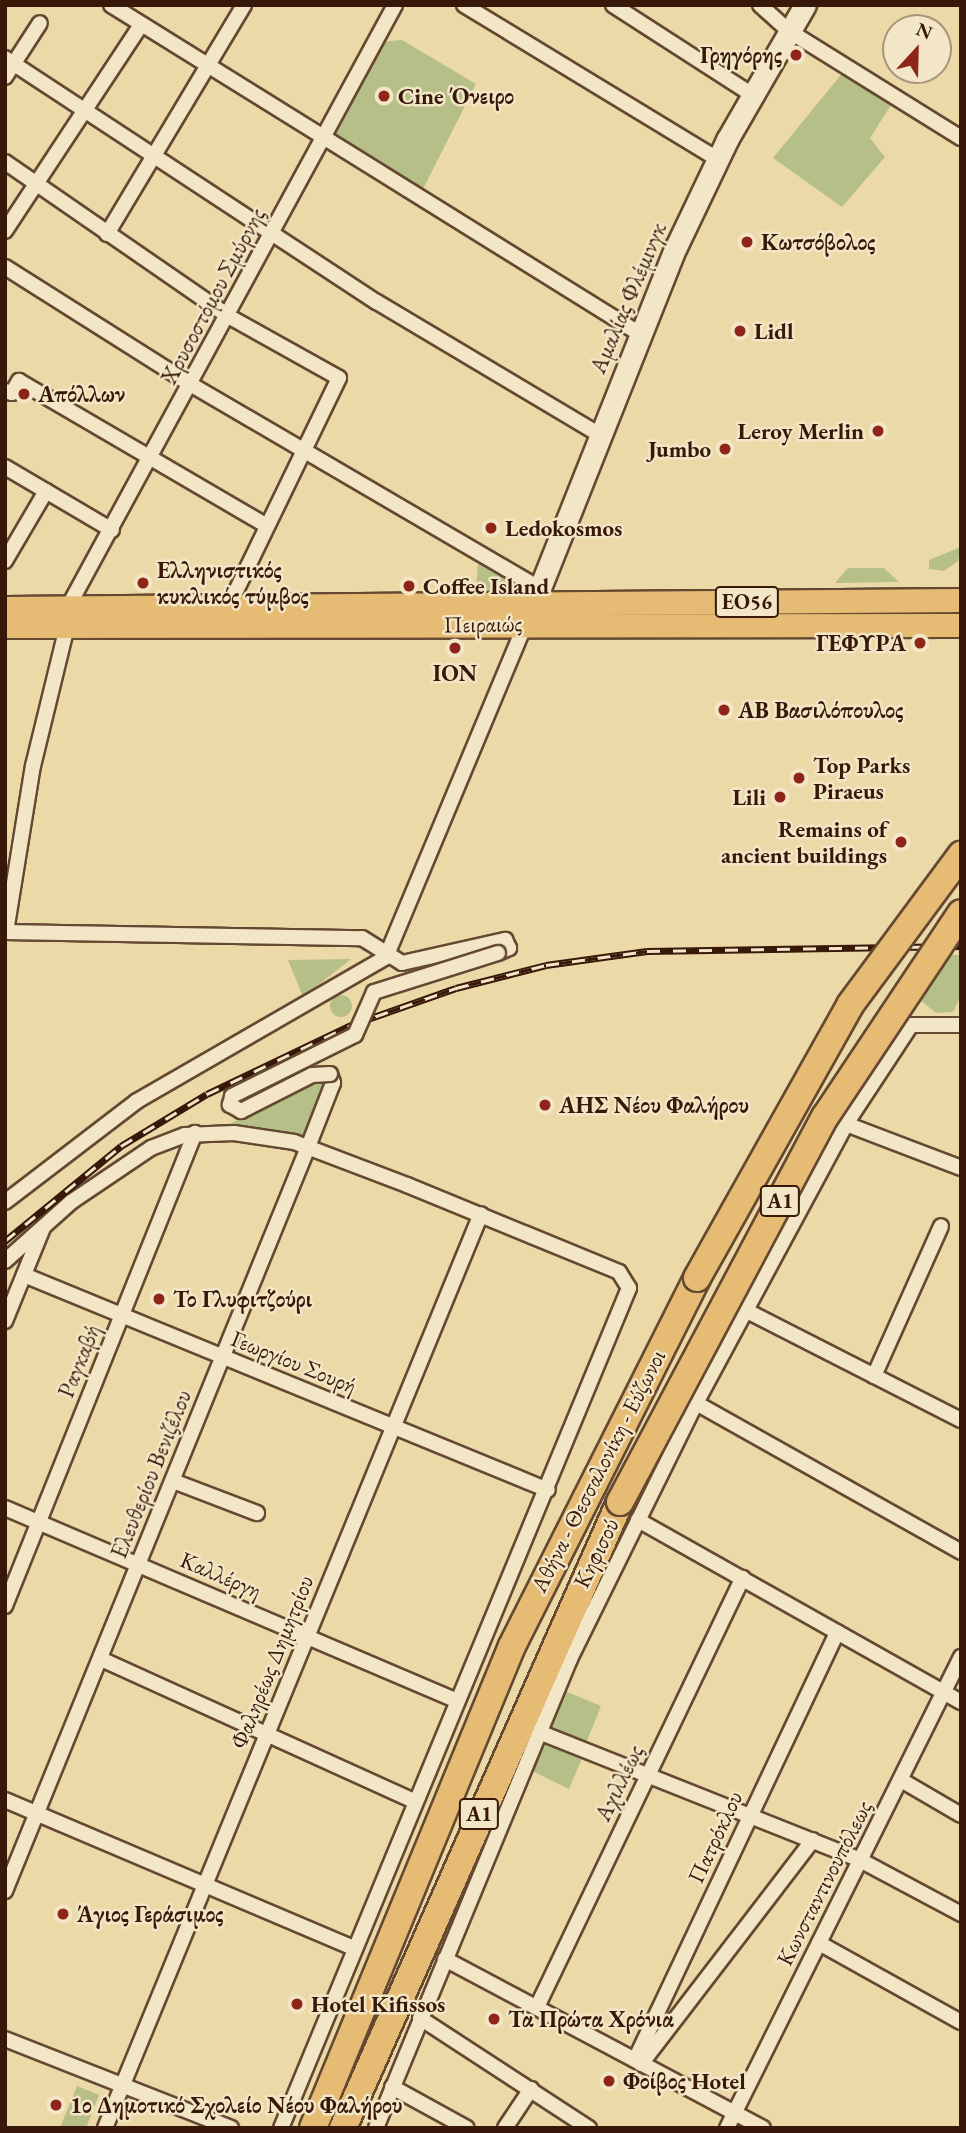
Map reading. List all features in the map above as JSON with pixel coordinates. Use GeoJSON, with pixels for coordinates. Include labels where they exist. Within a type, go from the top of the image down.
{"type":"FeatureCollection","features":[{"type":"Feature","properties":{"kind":"highway","name":"Αθήνα - Θεσσαλονίκη - Εύζωνοι"},"geometry":{"type":"LineString","coordinates":[[313,2128],[512,1646],[587,1486],[798,1091],[870,975],[961,855]]}},
{"type":"Feature","properties":{"kind":"highway","name":"Αθήνα - Θεσσαλονίκη - Εύζωνοι"},"geometry":{"type":"LineString","coordinates":[[343,2128],[620,1502],[825,1116],[961,913]]}},
{"type":"Feature","properties":{"kind":"main road","name":"Αμαλίας Φλέμινγκ"},"geometry":{"type":"LineString","coordinates":[[533,605],[640,334],[717,159],[751,94],[805,5]]}},
{"type":"Feature","properties":{"kind":"main road","name":"Πειραιώς"},"geometry":{"type":"LineString","coordinates":[[5,626],[67,617],[229,606],[961,600]]}},
{"type":"Feature","properties":{"kind":"main road","name":"Πειραιώς"},"geometry":{"type":"LineString","coordinates":[[5,608],[67,617],[533,605],[961,625]]}},
{"type":"Feature","properties":{"kind":"street"},"geometry":{"type":"LineString","coordinates":[[111,5],[323,140],[640,334]]}},
{"type":"Feature","properties":{"kind":"street"},"geometry":{"type":"LineString","coordinates":[[107,234],[244,5]]}},
{"type":"Feature","properties":{"kind":"street","name":"Χρυσοστόμου Σμύρνης"},"geometry":{"type":"LineString","coordinates":[[5,932],[33,766],[67,617],[395,5]]}},
{"type":"Feature","properties":{"kind":"street"},"geometry":{"type":"LineString","coordinates":[[464,5],[717,159]]}},
{"type":"Feature","properties":{"kind":"street"},"geometry":{"type":"LineString","coordinates":[[613,5],[751,94]]}},
{"type":"Feature","properties":{"kind":"street"},"geometry":{"type":"LineString","coordinates":[[760,5],[789,31],[961,138]]}},
{"type":"Feature","properties":{"kind":"street"},"geometry":{"type":"LineString","coordinates":[[40,23],[8,66],[86,111],[272,234],[600,435]]}},
{"type":"Feature","properties":{"kind":"street"},"geometry":{"type":"LineString","coordinates":[[5,231],[141,25]]}},
{"type":"Feature","properties":{"kind":"street"},"geometry":{"type":"LineString","coordinates":[[5,162],[228,316],[339,378],[264,524],[229,606]]}},
{"type":"Feature","properties":{"kind":"street"},"geometry":{"type":"LineString","coordinates":[[5,267],[190,384],[302,450],[533,605],[386,957],[137,1101],[5,1202]]}},
{"type":"Feature","properties":{"kind":"street"},"geometry":{"type":"LineString","coordinates":[[12,388],[150,459],[264,524]]}},
{"type":"Feature","properties":{"kind":"street"},"geometry":{"type":"LineString","coordinates":[[5,467],[112,530]]}},
{"type":"Feature","properties":{"kind":"street"},"geometry":{"type":"LineString","coordinates":[[5,561],[46,491]]}},
{"type":"Feature","properties":{"kind":"street"},"geometry":{"type":"LineString","coordinates":[[5,932],[363,938],[386,957]]}},
{"type":"Feature","properties":{"kind":"street","name":"Ελευθερίου Βενιζέλου"},"geometry":{"type":"LineString","coordinates":[[5,1891],[333,1083],[330,1074],[312,1074],[241,1111],[230,1105],[232,1096],[355,1035],[374,992],[509,945],[494,940],[402,963],[386,957]]}},
{"type":"Feature","properties":{"kind":"street","name":"Κηφισού"},"geometry":{"type":"LineString","coordinates":[[376,2128],[539,1732],[638,1520],[696,1404],[846,1124],[911,1025],[961,1025]]}},
{"type":"Feature","properties":{"kind":"street"},"geometry":{"type":"LineString","coordinates":[[846,1124],[961,1168]]}},
{"type":"Feature","properties":{"kind":"street"},"geometry":{"type":"LineString","coordinates":[[5,1261],[44,1224],[151,1148],[194,1133],[258,1135],[308,1147],[481,1214],[626,1278],[624,1306],[414,1801],[281,2128]]}},
{"type":"Feature","properties":{"kind":"street","name":"Ραγκαβή"},"geometry":{"type":"LineString","coordinates":[[5,1606],[194,1133]]}},
{"type":"Feature","properties":{"kind":"street","name":"Φαληρέως Δημητρίου"},"geometry":{"type":"LineString","coordinates":[[104,2128],[481,1214]]}},
{"type":"Feature","properties":{"kind":"street"},"geometry":{"type":"LineString","coordinates":[[5,1321],[44,1224]]}},
{"type":"Feature","properties":{"kind":"street"},"geometry":{"type":"LineString","coordinates":[[874,1376],[941,1226]]}},
{"type":"Feature","properties":{"kind":"street","name":"Γεωργίου Σουρή"},"geometry":{"type":"LineString","coordinates":[[24,1275],[548,1490]]}},
{"type":"Feature","properties":{"kind":"street"},"geometry":{"type":"LineString","coordinates":[[747,1311],[961,1420]]}},
{"type":"Feature","properties":{"kind":"street"},"geometry":{"type":"LineString","coordinates":[[696,1404],[961,1552]]}},
{"type":"Feature","properties":{"kind":"street"},"geometry":{"type":"LineString","coordinates":[[173,1480],[257,1513]]}},
{"type":"Feature","properties":{"kind":"street","name":"Καλλέργη"},"geometry":{"type":"LineString","coordinates":[[5,1508],[457,1701]]}},
{"type":"Feature","properties":{"kind":"street"},"geometry":{"type":"LineString","coordinates":[[638,1520],[961,1702]]}},
{"type":"Feature","properties":{"kind":"street","name":"Αχιλλέως"},"geometry":{"type":"LineString","coordinates":[[537,2007],[743,1578]]}},
{"type":"Feature","properties":{"kind":"street","name":"Πατρόκλου"},"geometry":{"type":"LineString","coordinates":[[638,2062],[837,1632]]}},
{"type":"Feature","properties":{"kind":"street","name":"Κωνσταντινουπόλεως"},"geometry":{"type":"LineString","coordinates":[[727,2128],[961,1657]]}},
{"type":"Feature","properties":{"kind":"street"},"geometry":{"type":"LineString","coordinates":[[101,1659],[267,1732],[414,1801]]}},
{"type":"Feature","properties":{"kind":"street"},"geometry":{"type":"LineString","coordinates":[[539,1732],[860,1860],[961,1914]]}},
{"type":"Feature","properties":{"kind":"street"},"geometry":{"type":"LineString","coordinates":[[901,1780],[961,1815]]}},
{"type":"Feature","properties":{"kind":"street"},"geometry":{"type":"LineString","coordinates":[[5,1800],[353,1948]]}},
{"type":"Feature","properties":{"kind":"street"},"geometry":{"type":"LineString","coordinates":[[638,2062],[813,1840]]}},
{"type":"Feature","properties":{"kind":"street"},"geometry":{"type":"LineString","coordinates":[[818,1943],[961,2022]]}},
{"type":"Feature","properties":{"kind":"street"},"geometry":{"type":"LineString","coordinates":[[445,1959],[762,2128]]}},
{"type":"Feature","properties":{"kind":"street"},"geometry":{"type":"LineString","coordinates":[[421,2018],[589,2128]]}},
{"type":"Feature","properties":{"kind":"street"},"geometry":{"type":"LineString","coordinates":[[5,2039],[231,2128]]}},
{"type":"Feature","properties":{"kind":"street"},"geometry":{"type":"LineString","coordinates":[[392,2087],[467,2128]]}},
{"type":"Feature","properties":{"kind":"street"},"geometry":{"type":"LineString","coordinates":[[505,2128],[531,2089]]}},
{"type":"Feature","properties":{"kind":"green space"},"geometry":{"type":"Polygon","coordinates":[[[402,40],[476,84],[422,191],[331,134],[379,42],[402,40]]]}},
{"type":"Feature","properties":{"kind":"green space"},"geometry":{"type":"Polygon","coordinates":[[[844,71],[893,102],[870,138],[885,157],[842,207],[773,158],[844,71]]]}},
{"type":"Feature","properties":{"kind":"green space"},"geometry":{"type":"Polygon","coordinates":[[[961,547],[958,561],[944,571],[929,569],[929,560],[961,547]]]}},
{"type":"Feature","properties":{"kind":"green space"},"geometry":{"type":"Polygon","coordinates":[[[478,564],[506,580],[510,589],[476,590],[478,564]]]}},
{"type":"Feature","properties":{"kind":"green space"},"geometry":{"type":"Polygon","coordinates":[[[848,568],[884,568],[899,582],[835,583],[848,568]]]}},
{"type":"Feature","properties":{"kind":"green space"},"geometry":{"type":"Polygon","coordinates":[[[952,955],[961,955],[961,996],[953,1012],[936,1013],[920,1000],[952,955]]]}},
{"type":"Feature","properties":{"kind":"green space"},"geometry":{"type":"Polygon","coordinates":[[[351,959],[303,997],[288,960],[351,959]]]}},
{"type":"Feature","properties":{"kind":"green space"},"geometry":{"type":"Polygon","coordinates":[[[341,995],[349,998],[352,1006],[349,1014],[341,1017],[333,1014],[330,1006],[333,998],[341,995]]]}},
{"type":"Feature","properties":{"kind":"green space"},"geometry":{"type":"Polygon","coordinates":[[[318,1077],[326,1080],[302,1137],[224,1127],[318,1077]]]}},
{"type":"Feature","properties":{"kind":"green space"},"geometry":{"type":"Polygon","coordinates":[[[565,1691],[601,1706],[586,1743],[548,1729],[565,1691]]]}},
{"type":"Feature","properties":{"kind":"green space"},"geometry":{"type":"Polygon","coordinates":[[[542,1741],[583,1756],[569,1789],[530,1770],[542,1741]]]}},
{"type":"Feature","properties":{"kind":"green space"},"geometry":{"type":"Polygon","coordinates":[[[77,2086],[99,2095],[86,2128],[60,2128],[77,2086]]]}},
{"type":"Feature","properties":{"kind":"railway"},"geometry":{"type":"LineString","coordinates":[[5,1241],[121,1146],[207,1094],[351,1025],[456,988],[546,965],[647,951],[961,946]]}},
{"type":"Feature","properties":{"kind":"place","name":"Γρηγόρης"},"geometry":{"type":"Point","coordinates":[796,55]}},
{"type":"Feature","properties":{"kind":"place","name":"Cine Όνειρο"},"geometry":{"type":"Point","coordinates":[384,96]}},
{"type":"Feature","properties":{"kind":"place","name":"Κωτσόβολος"},"geometry":{"type":"Point","coordinates":[747,242]}},
{"type":"Feature","properties":{"kind":"place","name":"Lidl"},"geometry":{"type":"Point","coordinates":[740,331]}},
{"type":"Feature","properties":{"kind":"place","name":"Απόλλων"},"geometry":{"type":"Point","coordinates":[24,394]}},
{"type":"Feature","properties":{"kind":"place","name":"Leroy Merlin"},"geometry":{"type":"Point","coordinates":[878,431]}},
{"type":"Feature","properties":{"kind":"place","name":"Jumbo"},"geometry":{"type":"Point","coordinates":[725,449]}},
{"type":"Feature","properties":{"kind":"place","name":"Ledokosmos"},"geometry":{"type":"Point","coordinates":[491,528]}},
{"type":"Feature","properties":{"kind":"place","name":"Ελληνιστικός κυκλικός τύμβος"},"geometry":{"type":"Point","coordinates":[143,583]}},
{"type":"Feature","properties":{"kind":"place","name":"Coffee Island"},"geometry":{"type":"Point","coordinates":[409,586]}},
{"type":"Feature","properties":{"kind":"place","name":"ΓΕΦΥΡΑ"},"geometry":{"type":"Point","coordinates":[920,643]}},
{"type":"Feature","properties":{"kind":"place","name":"ΙΟΝ"},"geometry":{"type":"Point","coordinates":[455,648]}},
{"type":"Feature","properties":{"kind":"place","name":"ΑΒ Βασιλόπουλος"},"geometry":{"type":"Point","coordinates":[724,710]}},
{"type":"Feature","properties":{"kind":"place","name":"Top Parks Piraeus"},"geometry":{"type":"Point","coordinates":[799,778]}},
{"type":"Feature","properties":{"kind":"place","name":"Lili"},"geometry":{"type":"Point","coordinates":[780,797]}},
{"type":"Feature","properties":{"kind":"place","name":"Remains of ancient buildings"},"geometry":{"type":"Point","coordinates":[901,842]}},
{"type":"Feature","properties":{"kind":"place","name":"ΑΗΣ Νέου Φαλήρου"},"geometry":{"type":"Point","coordinates":[545,1105]}},
{"type":"Feature","properties":{"kind":"place","name":"Το Γλυφιτζούρι"},"geometry":{"type":"Point","coordinates":[159,1299]}},
{"type":"Feature","properties":{"kind":"place","name":"Άγιος Γεράσιμος"},"geometry":{"type":"Point","coordinates":[63,1914]}},
{"type":"Feature","properties":{"kind":"place","name":"Hotel Kifissos"},"geometry":{"type":"Point","coordinates":[297,2004]}},
{"type":"Feature","properties":{"kind":"place","name":"Τα Πρώτα Χρόνια"},"geometry":{"type":"Point","coordinates":[494,2019]}},
{"type":"Feature","properties":{"kind":"place","name":"Φοίβος Hotel"},"geometry":{"type":"Point","coordinates":[609,2081]}},
{"type":"Feature","properties":{"kind":"place","name":"1ο Δημοτικό Σχολείο Νέου Φαλήρου"},"geometry":{"type":"Point","coordinates":[56,2105]}}]}
